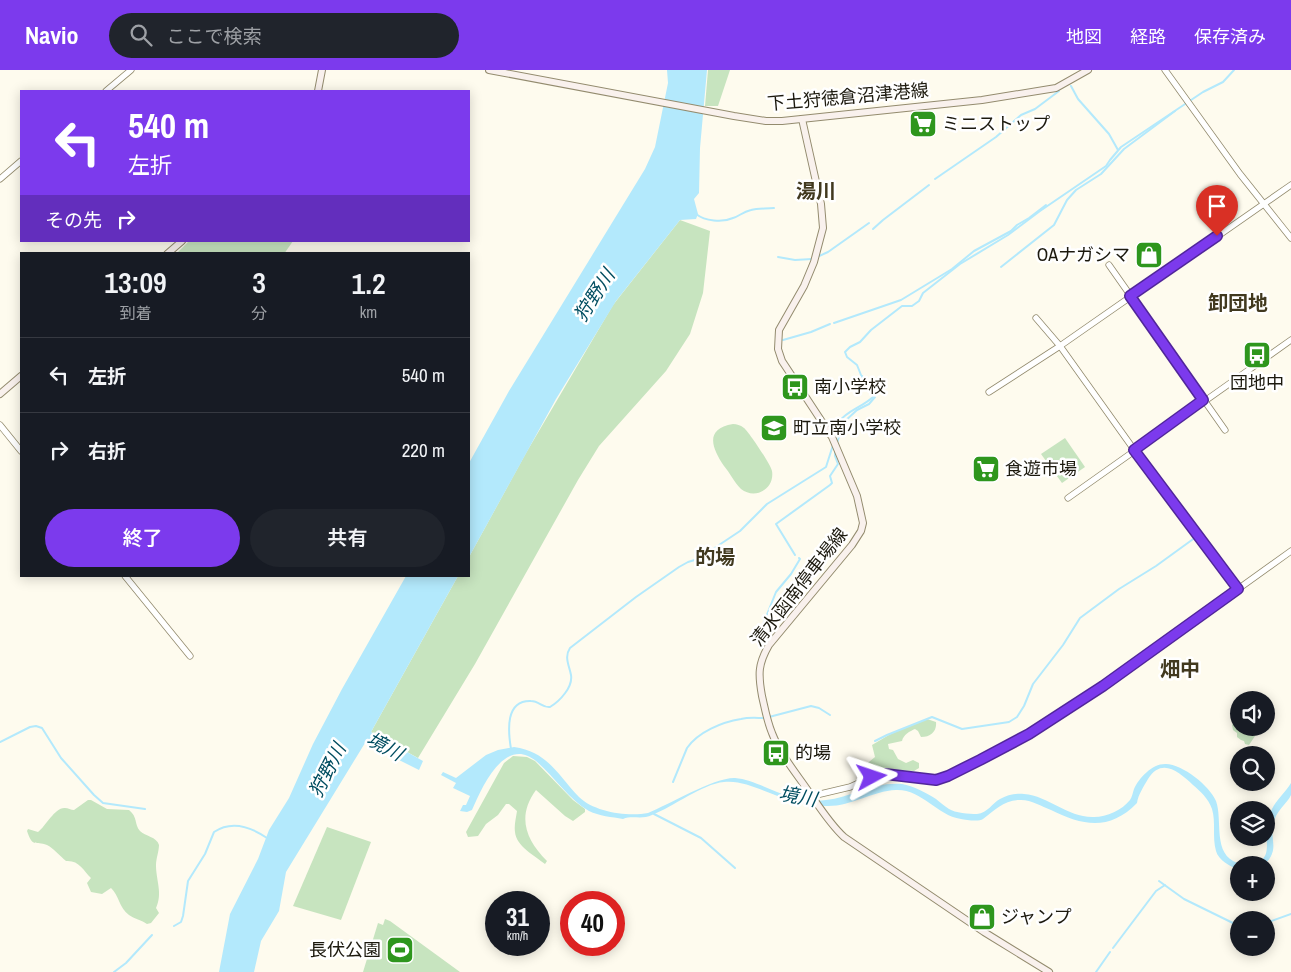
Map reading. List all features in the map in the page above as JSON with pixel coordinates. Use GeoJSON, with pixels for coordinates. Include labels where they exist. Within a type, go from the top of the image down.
{"type":"FeatureCollection","features":[{"type":"Feature","properties":{"kind":"main road"},"geometry":{"type":"LineString","coordinates":[[318,90],[322,70]]}},
{"type":"Feature","properties":{"kind":"main road","name":"下土狩徳倉沼津港線"},"geometry":{"type":"LineString","coordinates":[[489,70],[730,115],[772,121],[982,100],[1043,91],[1056,88],[1088,70]]}},
{"type":"Feature","properties":{"kind":"main road","name":"清水函南停車場線"},"geometry":{"type":"LineString","coordinates":[[802,119],[824,228],[814,262],[804,286],[779,330],[778,349],[782,361],[837,446],[857,496],[863,523],[861,531],[852,545],[762,656],[759,678],[771,731],[785,758],[836,830],[984,932],[1049,972]]}},
{"type":"Feature","properties":{"kind":"main road"},"geometry":{"type":"LineString","coordinates":[[169,252],[181,242]]}},
{"type":"Feature","properties":{"kind":"main road"},"geometry":{"type":"LineString","coordinates":[[0,394],[20,377]]}},
{"type":"Feature","properties":{"kind":"street"},"geometry":{"type":"LineString","coordinates":[[107,90],[131,70]]}},
{"type":"Feature","properties":{"kind":"street"},"geometry":{"type":"LineString","coordinates":[[1165,70],[1240,174],[1291,238]]}},
{"type":"Feature","properties":{"kind":"street"},"geometry":{"type":"LineString","coordinates":[[0,179],[20,162]]}},
{"type":"Feature","properties":{"kind":"street"},"geometry":{"type":"LineString","coordinates":[[989,392],[1060,346],[1291,185]]}},
{"type":"Feature","properties":{"kind":"street"},"geometry":{"type":"LineString","coordinates":[[1109,265],[1225,430]]}},
{"type":"Feature","properties":{"kind":"street"},"geometry":{"type":"LineString","coordinates":[[1036,318],[1060,346],[1134,450],[1238,589]]}},
{"type":"Feature","properties":{"kind":"street"},"geometry":{"type":"LineString","coordinates":[[1068,498],[1203,400],[1291,340]]}},
{"type":"Feature","properties":{"kind":"street"},"geometry":{"type":"LineString","coordinates":[[0,425],[20,450]]}},
{"type":"Feature","properties":{"kind":"street"},"geometry":{"type":"LineString","coordinates":[[812,797],[843,789],[872,777],[885,774],[936,780],[948,776],[1022,738],[1071,708],[1291,551]]}},
{"type":"Feature","properties":{"kind":"street"},"geometry":{"type":"LineString","coordinates":[[126,577],[190,656]]}},
{"type":"Feature","properties":{"kind":"green space"},"geometry":{"type":"Polygon","coordinates":[[[708,70],[730,70],[718,106],[705,106],[708,70]]]}},
{"type":"Feature","properties":{"kind":"green space"},"geometry":{"type":"Polygon","coordinates":[[[680,220],[710,231],[703,293],[690,334],[666,371],[599,446],[475,664],[418,758],[371,732],[457,577],[470,577],[470,555],[526,453],[613,305],[680,220]]]}},
{"type":"Feature","properties":{"kind":"green space"},"geometry":{"type":"Polygon","coordinates":[[[188,242],[292,242],[285,252],[178,252],[188,242]]]}},
{"type":"Feature","properties":{"kind":"green space"},"geometry":{"type":"Polygon","coordinates":[[[733,424],[740,425],[747,431],[771,468],[772,477],[770,483],[763,491],[752,493],[741,489],[716,453],[713,440],[714,435],[718,430],[733,424]]]}},
{"type":"Feature","properties":{"kind":"green space"},"geometry":{"type":"Polygon","coordinates":[[[1065,438],[1085,467],[1062,483],[1041,454],[1065,438]]]}},
{"type":"Feature","properties":{"kind":"green space"},"geometry":{"type":"Polygon","coordinates":[[[927,719],[936,722],[934,731],[930,735],[921,737],[915,729],[905,735],[902,741],[888,744],[889,749],[893,750],[898,759],[906,763],[913,760],[919,763],[919,768],[914,771],[892,770],[877,772],[874,769],[865,770],[864,766],[875,757],[872,745],[894,732],[927,719]]]}},
{"type":"Feature","properties":{"kind":"green space"},"geometry":{"type":"Polygon","coordinates":[[[1237,736],[1255,736],[1249,745],[1237,736]]]}},
{"type":"Feature","properties":{"kind":"green space"},"geometry":{"type":"Polygon","coordinates":[[[513,756],[527,757],[535,761],[573,800],[585,809],[585,812],[573,821],[536,790],[527,809],[526,827],[533,844],[547,861],[545,864],[527,850],[516,837],[515,821],[517,811],[509,804],[506,804],[498,815],[486,824],[478,836],[468,837],[466,832],[504,763],[513,756]]]}},
{"type":"Feature","properties":{"kind":"green space"},"geometry":{"type":"Polygon","coordinates":[[[88,800],[107,809],[129,810],[134,815],[140,831],[158,842],[156,871],[159,897],[156,908],[159,913],[151,923],[147,924],[126,912],[111,888],[102,894],[91,892],[87,883],[91,878],[80,866],[74,862],[66,861],[47,845],[35,843],[29,837],[28,829],[38,832],[61,808],[74,810],[88,800]]]}},
{"type":"Feature","properties":{"kind":"green space"},"geometry":{"type":"Polygon","coordinates":[[[327,827],[371,842],[341,920],[293,906],[327,827]]]}},
{"type":"Feature","properties":{"kind":"green space","name":"長伏公園"},"geometry":{"type":"Polygon","coordinates":[[[385,919],[460,972],[363,972],[378,923],[383,925],[385,919]]]}},
{"type":"Feature","properties":{"kind":"water","name":"狩野川"},"geometry":{"type":"Polygon","coordinates":[[[667,70],[707,70],[700,148],[699,193],[694,199],[698,214],[696,219],[680,220],[616,301],[556,399],[470,555],[470,461],[509,391],[645,169],[655,147],[668,83],[667,70]]]}},
{"type":"Feature","properties":{"kind":"water"},"geometry":{"type":"Polygon","coordinates":[[[405,577],[457,577],[371,732],[423,761],[419,770],[365,743],[286,872],[279,911],[261,941],[254,972],[219,972],[230,914],[258,859],[269,830],[289,798],[313,744],[405,577]]]}},
{"type":"Feature","properties":{"kind":"water"},"geometry":{"type":"Polygon","coordinates":[[[514,747],[535,754],[551,765],[585,802],[602,810],[621,814],[648,813],[716,782],[735,778],[789,796],[813,800],[826,800],[883,785],[902,784],[924,792],[945,807],[970,814],[984,812],[1006,796],[1024,794],[1042,799],[1076,814],[1099,817],[1114,812],[1127,804],[1139,780],[1146,772],[1155,766],[1172,765],[1194,776],[1213,795],[1218,809],[1221,845],[1230,859],[1230,866],[1217,854],[1214,840],[1213,814],[1206,798],[1182,775],[1165,768],[1153,772],[1141,791],[1137,803],[1127,812],[1106,822],[1096,823],[1074,820],[1035,803],[1023,800],[1008,802],[999,806],[983,819],[972,820],[952,817],[914,794],[905,791],[887,791],[844,804],[820,806],[794,801],[737,782],[715,784],[648,816],[623,819],[589,811],[568,794],[536,761],[525,755],[514,754],[496,767],[488,778],[472,810],[467,812],[460,811],[463,805],[466,805],[470,796],[453,788],[456,783],[441,775],[443,772],[456,778],[486,755],[498,750],[514,747]]]}},
{"type":"Feature","properties":{"kind":"water"},"geometry":{"type":"Polygon","coordinates":[[[1291,783],[1291,795],[1275,818],[1275,805],[1291,783]]]}},
{"type":"Feature","properties":{"kind":"water"},"geometry":{"type":"Polygon","coordinates":[[[1267,846],[1273,846],[1272,855],[1265,856],[1267,846]]]}},
{"type":"Feature","properties":{"kind":"waterway"},"geometry":{"type":"LineString","coordinates":[[836,438],[838,425],[842,418],[873,397],[872,389],[863,380],[857,365],[847,357],[845,352],[850,347],[860,342],[871,330],[902,306],[912,306],[919,301],[923,293],[960,264],[1008,235],[1106,166],[1121,147],[1203,92],[1223,82],[1234,70]]}},
{"type":"Feature","properties":{"kind":"waterway"},"geometry":{"type":"LineString","coordinates":[[1071,86],[1078,99],[1109,134],[1118,150]]}},
{"type":"Feature","properties":{"kind":"waterway"},"geometry":{"type":"LineString","coordinates":[[935,179],[996,137],[1021,115],[1035,109],[1059,91]]}},
{"type":"Feature","properties":{"kind":"waterway"},"geometry":{"type":"LineString","coordinates":[[1001,267],[1054,225],[1067,200],[1076,190],[1101,174],[1124,149],[1175,111]]}},
{"type":"Feature","properties":{"kind":"waterway"},"geometry":{"type":"LineString","coordinates":[[873,229],[929,185]]}},
{"type":"Feature","properties":{"kind":"waterway"},"geometry":{"type":"LineString","coordinates":[[834,323],[901,300],[952,269],[974,251],[1011,231],[1046,205]]}},
{"type":"Feature","properties":{"kind":"waterway"},"geometry":{"type":"LineString","coordinates":[[696,214],[709,220],[719,221],[729,220],[751,210],[774,208]]}},
{"type":"Feature","properties":{"kind":"waterway"},"geometry":{"type":"LineString","coordinates":[[817,257],[828,252],[869,223]]}},
{"type":"Feature","properties":{"kind":"waterway"},"geometry":{"type":"LineString","coordinates":[[778,257],[795,260],[812,259]]}},
{"type":"Feature","properties":{"kind":"waterway"},"geometry":{"type":"LineString","coordinates":[[783,340],[830,324]]}},
{"type":"Feature","properties":{"kind":"waterway"},"geometry":{"type":"LineString","coordinates":[[837,443],[844,422],[857,410],[869,404],[875,397],[873,388],[862,376]]}},
{"type":"Feature","properties":{"kind":"waterway"},"geometry":{"type":"LineString","coordinates":[[511,749],[509,726],[512,711],[516,706],[523,702],[531,701],[550,707],[568,689],[571,680],[567,658],[570,648],[636,597],[679,567],[698,559],[740,531],[767,504],[826,467],[833,445]]}},
{"type":"Feature","properties":{"kind":"waterway"},"geometry":{"type":"LineString","coordinates":[[795,555],[776,524],[832,483],[830,476],[838,464],[835,450]]}},
{"type":"Feature","properties":{"kind":"waterway"},"geometry":{"type":"LineString","coordinates":[[875,741],[932,717],[962,729],[1009,722],[1017,717],[1033,684],[1063,645],[1080,618],[1196,537]]}},
{"type":"Feature","properties":{"kind":"waterway"},"geometry":{"type":"LineString","coordinates":[[751,636],[762,627],[776,592],[791,574],[799,558]]}},
{"type":"Feature","properties":{"kind":"waterway"},"geometry":{"type":"LineString","coordinates":[[769,717],[811,706],[819,708],[830,715]]}},
{"type":"Feature","properties":{"kind":"waterway"},"geometry":{"type":"LineString","coordinates":[[673,782],[687,748],[697,737],[734,720],[764,718]]}},
{"type":"Feature","properties":{"kind":"waterway"},"geometry":{"type":"LineString","coordinates":[[0,742],[30,727],[42,728],[61,758],[103,803],[145,809]]}},
{"type":"Feature","properties":{"kind":"waterway"},"geometry":{"type":"LineString","coordinates":[[654,814],[701,838],[735,868]]}},
{"type":"Feature","properties":{"kind":"waterway"},"geometry":{"type":"LineString","coordinates":[[174,926],[181,922],[188,881],[205,854],[214,832],[228,826],[241,826],[267,838]]}},
{"type":"Feature","properties":{"kind":"waterway"},"geometry":{"type":"LineString","coordinates":[[1159,881],[1184,899],[1230,922]]}},
{"type":"Feature","properties":{"kind":"waterway"},"geometry":{"type":"LineString","coordinates":[[1113,948],[1156,891],[1165,885]]}},
{"type":"Feature","properties":{"kind":"waterway"},"geometry":{"type":"LineString","coordinates":[[1275,920],[1291,914]]}},
{"type":"Feature","properties":{"kind":"waterway"},"geometry":{"type":"LineString","coordinates":[[114,972],[126,963],[152,935]]}},
{"type":"Feature","properties":{"kind":"waterway"},"geometry":{"type":"LineString","coordinates":[[1096,972],[1110,952]]}},
{"type":"Feature","properties":{"kind":"place","name":"ミニストップ"},"geometry":{"type":"Point","coordinates":[923,124]}},
{"type":"Feature","properties":{"kind":"place","name":"OAナガシマ"},"geometry":{"type":"Point","coordinates":[1149,255]}},
{"type":"Feature","properties":{"kind":"place","name":"団地中"},"geometry":{"type":"Point","coordinates":[1257,355]}},
{"type":"Feature","properties":{"kind":"place","name":"南小学校"},"geometry":{"type":"Point","coordinates":[795,387]}},
{"type":"Feature","properties":{"kind":"place","name":"町立南小学校"},"geometry":{"type":"Point","coordinates":[774,428]}},
{"type":"Feature","properties":{"kind":"place","name":"食遊市場"},"geometry":{"type":"Point","coordinates":[986,469]}},
{"type":"Feature","properties":{"kind":"place","name":"的場"},"geometry":{"type":"Point","coordinates":[776,753]}},
{"type":"Feature","properties":{"kind":"place","name":"ジャンプ"},"geometry":{"type":"Point","coordinates":[982,917]}},
{"type":"Feature","properties":{"kind":"place","name":"長伏公園"},"geometry":{"type":"Point","coordinates":[400,950]}},
{"type":"Feature","properties":{"kind":"district","name":"湯川"},"geometry":{"type":"Point","coordinates":[816,191]}},
{"type":"Feature","properties":{"kind":"district","name":"卸団地"},"geometry":{"type":"Point","coordinates":[1238,303]}},
{"type":"Feature","properties":{"kind":"district","name":"的場"},"geometry":{"type":"Point","coordinates":[715,557]}},
{"type":"Feature","properties":{"kind":"district","name":"畑中"},"geometry":{"type":"Point","coordinates":[1180,669]}},
{"type":"Feature","properties":{"kind":"route"},"geometry":{"type":"LineString","coordinates":[[872,777],[885,774],[936,780],[980,760],[1029,734],[1071,708],[1238,589],[1134,450],[1203,400],[1130,296],[1217,236]]}},
{"type":"Feature","properties":{"kind":"water label","name":"境川"},"geometry":{"type":"Point","coordinates":[385,746]}},
{"type":"Feature","properties":{"kind":"water label","name":"境川"},"geometry":{"type":"Point","coordinates":[798,796]}}]}
